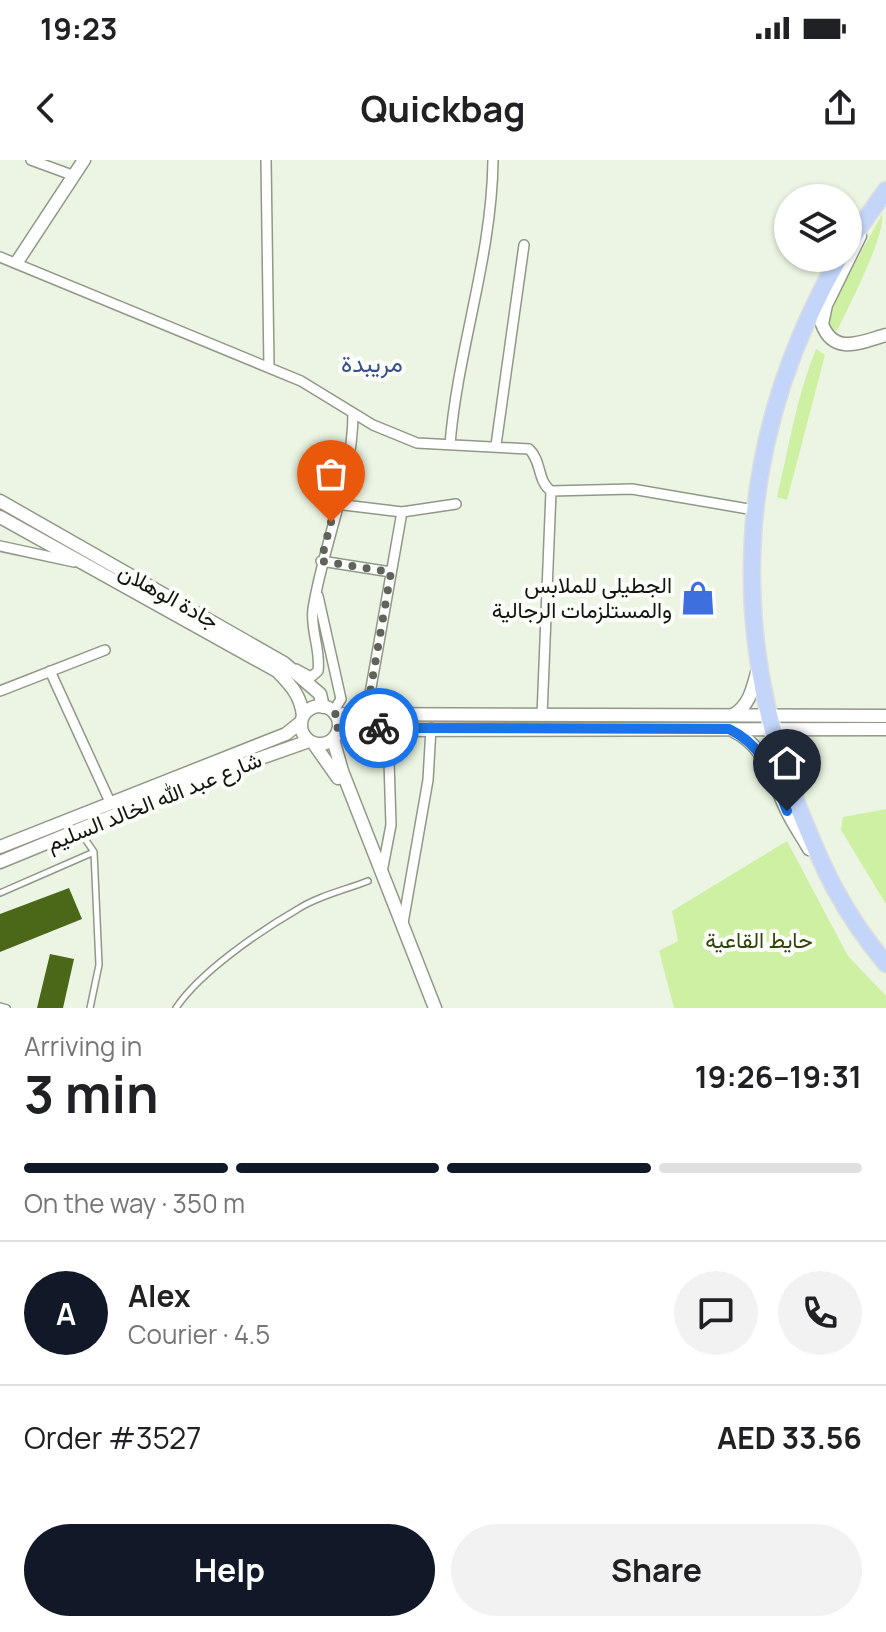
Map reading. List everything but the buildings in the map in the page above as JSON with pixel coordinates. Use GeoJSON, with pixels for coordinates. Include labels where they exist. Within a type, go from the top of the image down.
{"type":"FeatureCollection","features":[{"type":"Feature","properties":{"kind":"highway"},"geometry":{"type":"LineString","coordinates":[[862,222],[886,190]]}},
{"type":"Feature","properties":{"kind":"highway"},"geometry":{"type":"LineString","coordinates":[[831,272],[813,303],[777,399],[760,467],[754,510],[751,605],[770,723],[827,881],[886,964]]}},
{"type":"Feature","properties":{"kind":"street"},"geometry":{"type":"LineString","coordinates":[[31,160],[72,175]]}},
{"type":"Feature","properties":{"kind":"street"},"geometry":{"type":"LineString","coordinates":[[17,262],[84,160]]}},
{"type":"Feature","properties":{"kind":"street"},"geometry":{"type":"LineString","coordinates":[[266,160],[269,368]]}},
{"type":"Feature","properties":{"kind":"street"},"geometry":{"type":"LineString","coordinates":[[450,444],[453,401],[488,235],[493,160]]}},
{"type":"Feature","properties":{"kind":"street"},"geometry":{"type":"LineString","coordinates":[[874,204],[826,305],[822,324],[829,339],[846,346],[886,335]]}},
{"type":"Feature","properties":{"kind":"street"},"geometry":{"type":"LineString","coordinates":[[496,445],[524,245]]}},
{"type":"Feature","properties":{"kind":"street"},"geometry":{"type":"LineString","coordinates":[[0,257],[301,381],[353,413],[417,443],[529,449],[536,456],[545,487],[551,491],[632,489],[754,510]]}},
{"type":"Feature","properties":{"kind":"street"},"geometry":{"type":"LineString","coordinates":[[284,663],[311,677],[318,671],[312,610],[318,595],[321,561],[353,441],[353,413]]}},
{"type":"Feature","properties":{"kind":"street"},"geometry":{"type":"LineString","coordinates":[[542,716],[551,491]]}},
{"type":"Feature","properties":{"kind":"street","name":"جادة الوهلان"},"geometry":{"type":"LineString","coordinates":[[0,501],[284,663],[320,694],[331,711]]}},
{"type":"Feature","properties":{"kind":"street"},"geometry":{"type":"LineString","coordinates":[[336,504],[402,512],[456,504]]}},
{"type":"Feature","properties":{"kind":"street"},"geometry":{"type":"LineString","coordinates":[[366,716],[402,512]]}},
{"type":"Feature","properties":{"kind":"street","name":"جادة الوهلان"},"geometry":{"type":"LineString","coordinates":[[0,517],[277,671],[293,687],[302,703],[302,719]]}},
{"type":"Feature","properties":{"kind":"street"},"geometry":{"type":"LineString","coordinates":[[0,546],[85,564]]}},
{"type":"Feature","properties":{"kind":"street"},"geometry":{"type":"LineString","coordinates":[[321,561],[391,572]]}},
{"type":"Feature","properties":{"kind":"street"},"geometry":{"type":"LineString","coordinates":[[318,595],[341,699],[331,711]]}},
{"type":"Feature","properties":{"kind":"street"},"geometry":{"type":"LineString","coordinates":[[0,691],[105,650]]}},
{"type":"Feature","properties":{"kind":"street"},"geometry":{"type":"LineString","coordinates":[[730,723],[749,699],[759,663]]}},
{"type":"Feature","properties":{"kind":"street"},"geometry":{"type":"LineString","coordinates":[[50,671],[110,802]]}},
{"type":"Feature","properties":{"kind":"street"},"geometry":{"type":"LineString","coordinates":[[360,816],[329,762],[302,733],[302,719],[312,708],[366,716],[542,716],[730,723],[763,755],[787,811],[827,881]]}},
{"type":"Feature","properties":{"kind":"street"},"geometry":{"type":"LineString","coordinates":[[331,711],[360,816],[435,1008]]}},
{"type":"Feature","properties":{"kind":"street"},"geometry":{"type":"LineString","coordinates":[[823,723],[886,716]]}},
{"type":"Feature","properties":{"kind":"street","name":"شارع عبد الله الخالد السليم"},"geometry":{"type":"LineString","coordinates":[[0,847],[286,734],[302,719]]}},
{"type":"Feature","properties":{"kind":"street"},"geometry":{"type":"LineString","coordinates":[[312,743],[336,734],[388,728],[823,723],[886,729]]}},
{"type":"Feature","properties":{"kind":"street"},"geometry":{"type":"LineString","coordinates":[[382,872],[391,825],[388,728]]}},
{"type":"Feature","properties":{"kind":"street"},"geometry":{"type":"LineString","coordinates":[[403,923],[428,780],[431,728]]}},
{"type":"Feature","properties":{"kind":"street","name":"شارع عبد الله الخالد السليم"},"geometry":{"type":"LineString","coordinates":[[0,862],[207,777],[312,743]]}},
{"type":"Feature","properties":{"kind":"lane"},"geometry":{"type":"LineString","coordinates":[[79,830],[94,852],[99,965],[90,1008]]}},
{"type":"Feature","properties":{"kind":"lane"},"geometry":{"type":"LineString","coordinates":[[0,893],[94,852]]}},
{"type":"Feature","properties":{"kind":"lane"},"geometry":{"type":"LineString","coordinates":[[176,1008],[184,996],[236,952],[300,907],[368,881]]}},
{"type":"Feature","properties":{"kind":"lane"},"geometry":{"type":"LineString","coordinates":[[0,1006],[7,1008]]}},
{"type":"Feature","properties":{"kind":"green space"},"geometry":{"type":"Polygon","coordinates":[[[882,214],[878,238],[857,289],[837,331],[828,328],[824,321],[851,272],[862,272],[862,251],[882,214]]]}},
{"type":"Feature","properties":{"kind":"green space"},"geometry":{"type":"Polygon","coordinates":[[[816,349],[825,355],[787,500],[777,497],[798,404],[816,349]]]}},
{"type":"Feature","properties":{"kind":"green space"},"geometry":{"type":"Polygon","coordinates":[[[886,809],[886,904],[841,830],[843,817],[886,809]]]}},
{"type":"Feature","properties":{"kind":"green space","name":"حايط القاعية"},"geometry":{"type":"Polygon","coordinates":[[[787,841],[848,956],[886,996],[886,1008],[674,1008],[659,951],[678,941],[672,911],[787,841]]]}},
{"type":"Feature","properties":{"kind":"way so far"},"geometry":{"type":"LineString","coordinates":[[331,522],[321,561],[391,572],[366,716],[335,714],[338,730],[379,728]]}},
{"type":"Feature","properties":{"kind":"place","name":"الجطيلي للملابس والمستلزمات الرجالية"},"geometry":{"type":"Point","coordinates":[698,598]}},
{"type":"Feature","properties":{"kind":"district","name":"مريبدة"},"geometry":{"type":"Point","coordinates":[372,364]}},
{"type":"Feature","properties":{"kind":"route"},"geometry":{"type":"LineString","coordinates":[[379,728],[729,729],[757,746],[787,811]]}}]}
